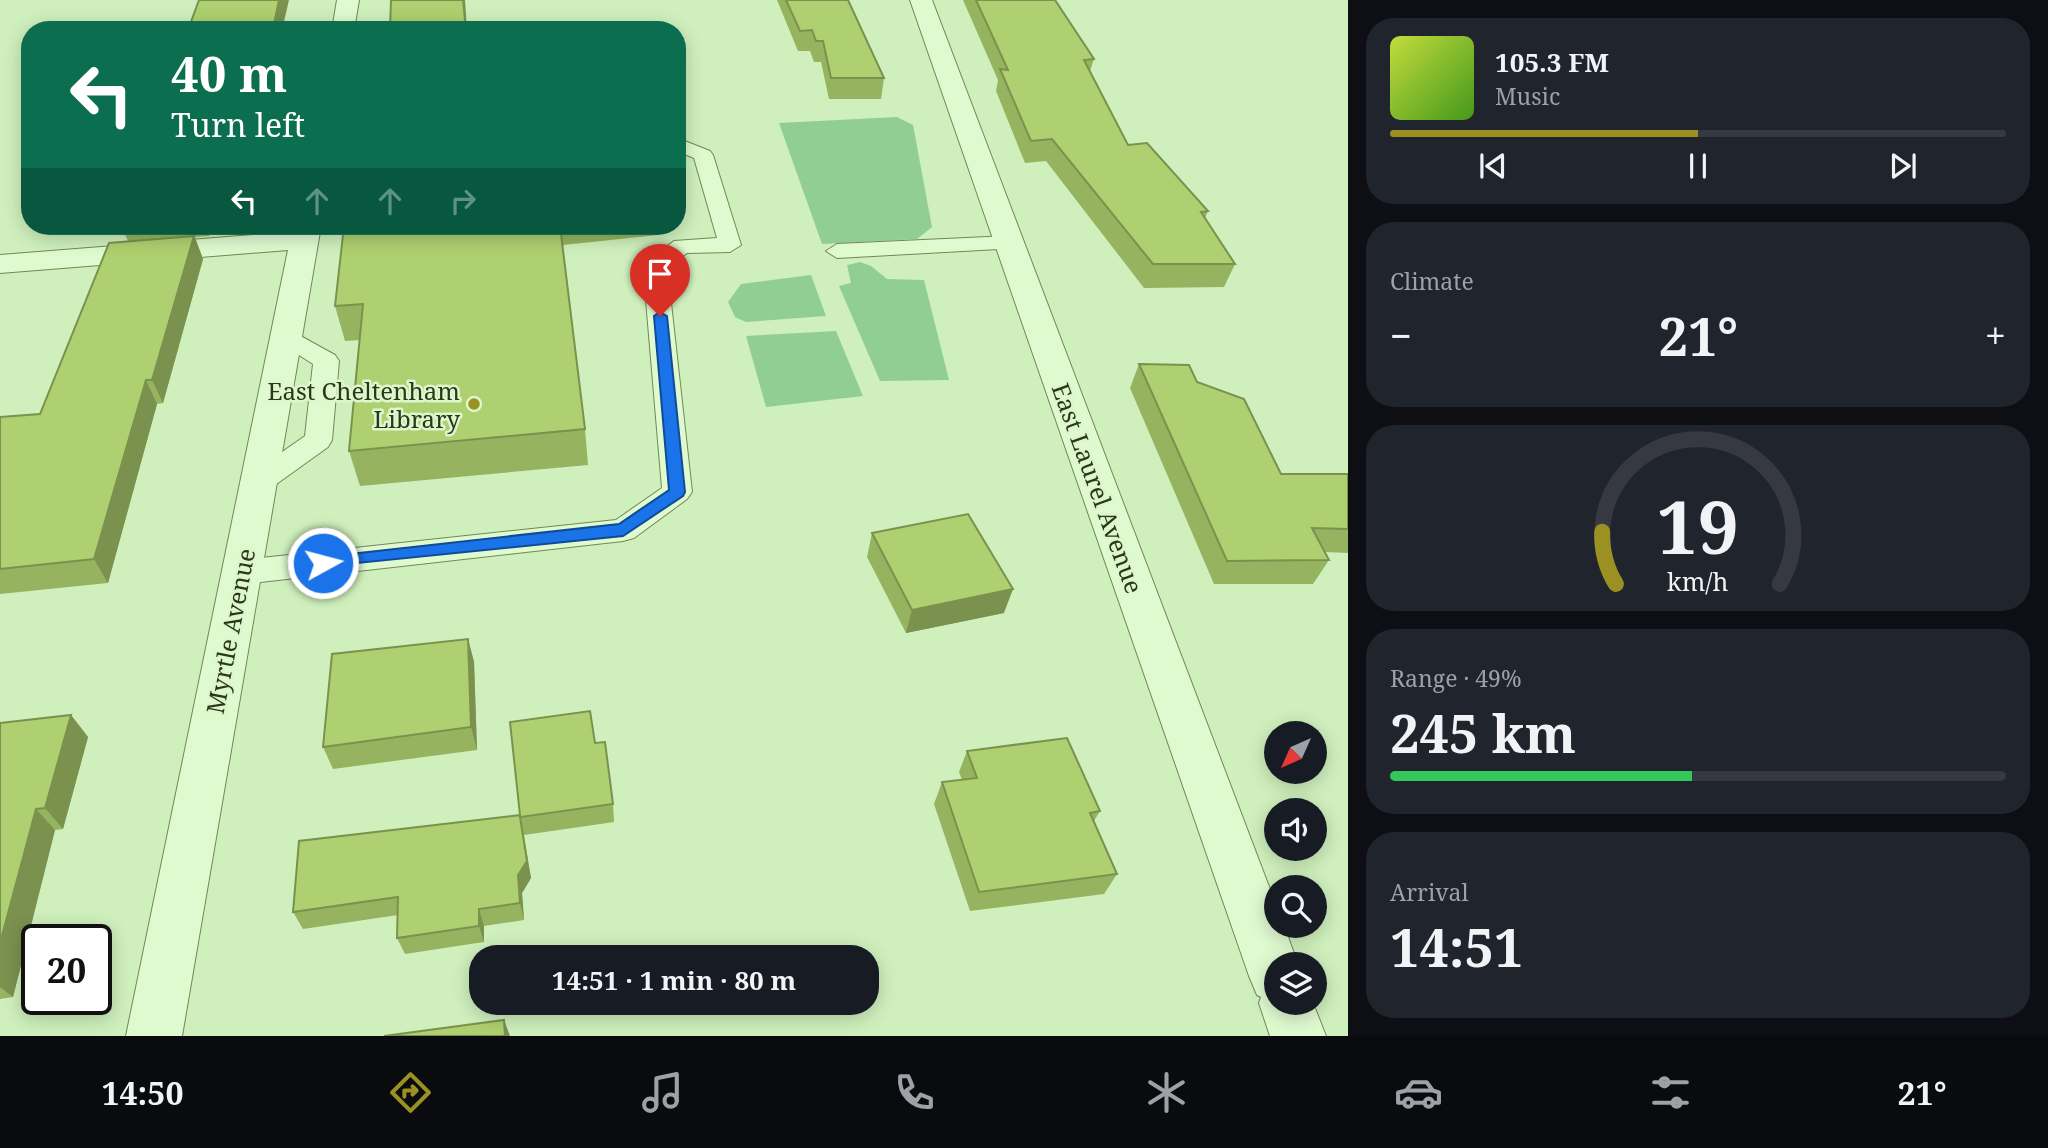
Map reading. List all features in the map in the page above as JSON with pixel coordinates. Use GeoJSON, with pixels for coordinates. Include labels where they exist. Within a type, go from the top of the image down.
{"type":"FeatureCollection","features":[{"type":"Feature","properties":{"kind":"street"},"geometry":{"type":"LineString","coordinates":[[344,21],[348,0]]}},
{"type":"Feature","properties":{"kind":"street","name":"East Laurel Avenue"},"geometry":{"type":"LineString","coordinates":[[921,0],[1267,952]]}},
{"type":"Feature","properties":{"kind":"street"},"geometry":{"type":"LineString","coordinates":[[0,264],[285,235]]}},
{"type":"Feature","properties":{"kind":"street","name":"Myrtle Avenue"},"geometry":{"type":"LineString","coordinates":[[154,1036],[305,235]]}},
{"type":"Feature","properties":{"kind":"street"},"geometry":{"type":"LineString","coordinates":[[1290,1015],[1298,1036]]}},
{"type":"Feature","properties":{"kind":"lane"},"geometry":{"type":"LineString","coordinates":[[242,572],[623,530],[677,492],[655,265],[682,246],[730,245],[703,155],[686,148]]}},
{"type":"Feature","properties":{"kind":"lane"},"geometry":{"type":"LineString","coordinates":[[837,251],[1009,243]]}},
{"type":"Feature","properties":{"kind":"green space"},"geometry":{"type":"Polygon","coordinates":[[[897,117],[913,125],[932,227],[917,239],[822,244],[779,123],[897,117]]]}},
{"type":"Feature","properties":{"kind":"green space"},"geometry":{"type":"Polygon","coordinates":[[[860,262],[871,266],[887,279],[924,280],[949,380],[880,381],[839,286],[851,283],[847,265],[860,262]]]}},
{"type":"Feature","properties":{"kind":"green space"},"geometry":{"type":"Polygon","coordinates":[[[811,275],[826,316],[746,322],[735,317],[728,302],[741,284],[811,275]]]}},
{"type":"Feature","properties":{"kind":"green space"},"geometry":{"type":"Polygon","coordinates":[[[836,331],[863,396],[766,407],[746,336],[836,331]]]}},
{"type":"Feature","properties":{"kind":"building"},"geometry":{"type":"Polygon","coordinates":[[[199,0],[279,0],[275,21],[191,21],[199,0]]]}},
{"type":"Feature","properties":{"kind":"building"},"geometry":{"type":"Polygon","coordinates":[[[391,0],[463,0],[465,21],[390,21],[391,0]]]}},
{"type":"Feature","properties":{"kind":"building"},"geometry":{"type":"Polygon","coordinates":[[[786,0],[848,0],[884,78],[831,78],[823,41],[816,41],[812,30],[800,31],[786,0]]]}},
{"type":"Feature","properties":{"kind":"building"},"geometry":{"type":"Polygon","coordinates":[[[976,0],[1055,0],[1094,59],[1084,60],[1128,145],[1147,143],[1208,211],[1201,212],[1235,264],[1153,264],[1052,139],[1031,141],[1000,69],[1008,70],[976,0]]]}},
{"type":"Feature","properties":{"kind":"building","name":"East Cheltenham Library"},"geometry":{"type":"Polygon","coordinates":[[[343,235],[561,235],[585,429],[349,451],[363,304],[335,306],[343,235]]]}},
{"type":"Feature","properties":{"kind":"building"},"geometry":{"type":"Polygon","coordinates":[[[194,236],[152,380],[146,380],[94,559],[0,569],[0,417],[40,414],[109,243],[194,236]]]}},
{"type":"Feature","properties":{"kind":"building"},"geometry":{"type":"Polygon","coordinates":[[[1139,364],[1189,365],[1197,382],[1244,399],[1281,474],[1348,474],[1348,529],[1312,528],[1329,560],[1227,561],[1139,364]]]}},
{"type":"Feature","properties":{"kind":"building"},"geometry":{"type":"Polygon","coordinates":[[[968,514],[1013,589],[912,610],[872,533],[968,514]]]}},
{"type":"Feature","properties":{"kind":"building"},"geometry":{"type":"Polygon","coordinates":[[[468,639],[471,727],[323,747],[332,654],[468,639]]]}},
{"type":"Feature","properties":{"kind":"building"},"geometry":{"type":"Polygon","coordinates":[[[590,711],[595,743],[605,742],[613,804],[520,817],[527,861],[518,875],[520,903],[479,909],[479,926],[397,938],[398,897],[293,912],[299,841],[520,815],[510,722],[590,711]]]}},
{"type":"Feature","properties":{"kind":"building"},"geometry":{"type":"Polygon","coordinates":[[[71,715],[45,808],[36,809],[0,943],[0,723],[71,715]]]}},
{"type":"Feature","properties":{"kind":"building"},"geometry":{"type":"Polygon","coordinates":[[[1067,738],[1100,811],[1090,813],[1117,874],[979,892],[942,782],[977,778],[967,751],[1067,738]]]}},
{"type":"Feature","properties":{"kind":"building"},"geometry":{"type":"Polygon","coordinates":[[[504,1020],[505,1036],[384,1036],[504,1020]]]}},
{"type":"Feature","properties":{"kind":"place","name":"East Cheltenham Library"},"geometry":{"type":"Point","coordinates":[474,404]}},
{"type":"Feature","properties":{"kind":"route"},"geometry":{"type":"LineString","coordinates":[[323,563],[623,530],[677,492],[660,316]]}}]}
